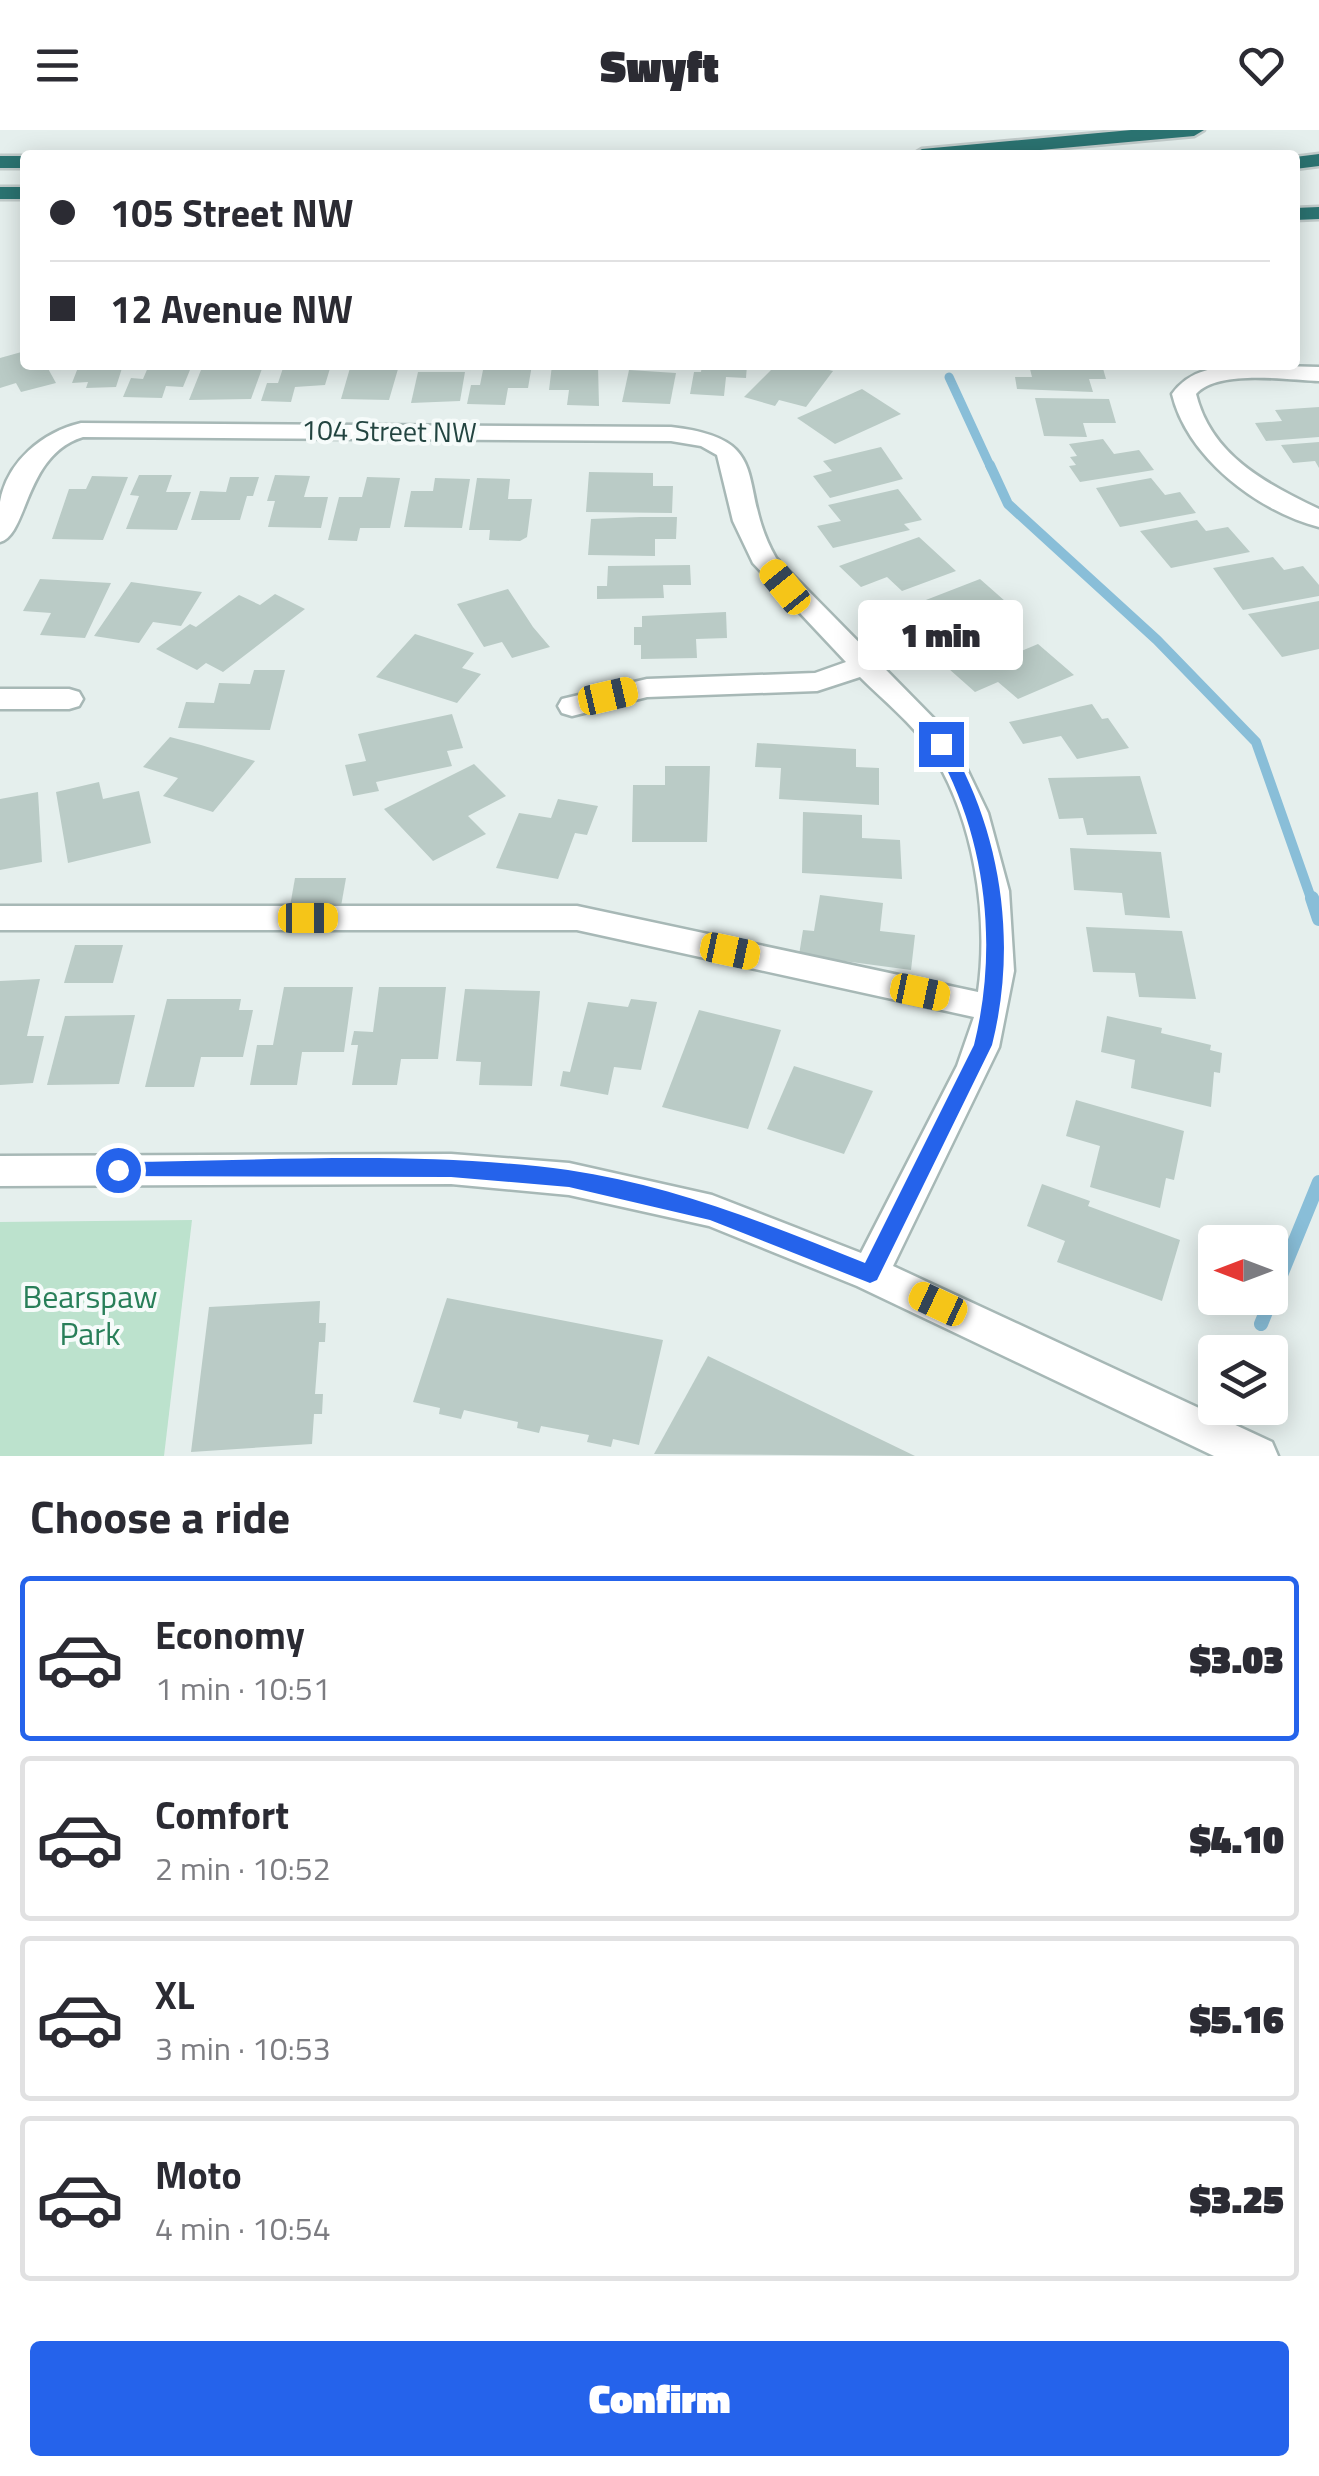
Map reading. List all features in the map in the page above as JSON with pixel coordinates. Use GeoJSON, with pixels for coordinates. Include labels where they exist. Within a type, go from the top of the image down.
{"type":"FeatureCollection","features":[{"type":"Feature","properties":{"kind":"highway"},"geometry":{"type":"LineString","coordinates":[[976,150],[1194,130]]}},
{"type":"Feature","properties":{"kind":"street"},"geometry":{"type":"LineString","coordinates":[[1319,374],[1233,373],[1192,381],[1184,394],[1185,405],[1200,435],[1244,477],[1319,519]]}},
{"type":"Feature","properties":{"kind":"street","name":"104 Street NW"},"geometry":{"type":"LineString","coordinates":[[0,534],[29,463],[59,435],[101,428],[671,434],[719,443],[735,461],[747,527],[766,563],[865,665]]}},
{"type":"Feature","properties":{"kind":"street"},"geometry":{"type":"LineString","coordinates":[[572,706],[647,688],[794,685],[840,676],[865,665],[941,744],[961,777],[980,832],[996,922],[992,1008],[983,1045],[870,1274]]}},
{"type":"Feature","properties":{"kind":"street"},"geometry":{"type":"LineString","coordinates":[[0,699],[69,699]]}},
{"type":"Feature","properties":{"kind":"street"},"geometry":{"type":"LineString","coordinates":[[0,918],[577,918],[992,1008]]}},
{"type":"Feature","properties":{"kind":"street"},"geometry":{"type":"LineString","coordinates":[[0,1171],[394,1168],[521,1173],[632,1190],[712,1211],[870,1274],[1258,1456]]}},
{"type":"Feature","properties":{"kind":"green space","name":"Bearspaw Park"},"geometry":{"type":"Polygon","coordinates":[[[192,1220],[164,1456],[0,1456],[0,1222],[192,1220]]]}},
{"type":"Feature","properties":{"kind":"building"},"geometry":{"type":"Polygon","coordinates":[[[20,352],[20,370],[49,370],[56,383],[21,392],[16,383],[0,388],[0,358],[20,352]]]}},
{"type":"Feature","properties":{"kind":"building"},"geometry":{"type":"Polygon","coordinates":[[[77,370],[121,370],[116,387],[86,388],[88,382],[72,383],[77,370]]]}},
{"type":"Feature","properties":{"kind":"building"},"geometry":{"type":"Polygon","coordinates":[[[147,370],[190,370],[183,387],[166,386],[162,398],[123,397],[131,378],[143,379],[147,370]]]}},
{"type":"Feature","properties":{"kind":"building"},"geometry":{"type":"Polygon","coordinates":[[[201,370],[262,370],[251,399],[189,400],[201,370]]]}},
{"type":"Feature","properties":{"kind":"building"},"geometry":{"type":"Polygon","coordinates":[[[282,370],[330,370],[325,385],[295,387],[291,402],[261,401],[267,383],[278,383],[282,370]]]}},
{"type":"Feature","properties":{"kind":"building"},"geometry":{"type":"Polygon","coordinates":[[[349,370],[398,370],[389,400],[341,399],[349,370]]]}},
{"type":"Feature","properties":{"kind":"building"},"geometry":{"type":"Polygon","coordinates":[[[483,370],[531,370],[528,388],[508,388],[505,405],[467,404],[471,385],[480,385],[483,370]]]}},
{"type":"Feature","properties":{"kind":"building"},"geometry":{"type":"Polygon","coordinates":[[[551,370],[598,370],[599,406],[567,405],[569,390],[549,390],[551,370]]]}},
{"type":"Feature","properties":{"kind":"building"},"geometry":{"type":"Polygon","coordinates":[[[629,370],[676,373],[670,404],[622,402],[629,370]]]}},
{"type":"Feature","properties":{"kind":"building"},"geometry":{"type":"Polygon","coordinates":[[[747,370],[746,378],[726,377],[724,396],[690,394],[694,372],[747,370]]]}},
{"type":"Feature","properties":{"kind":"building"},"geometry":{"type":"Polygon","coordinates":[[[771,370],[833,371],[806,407],[779,400],[775,406],[744,397],[771,370]]]}},
{"type":"Feature","properties":{"kind":"building"},"geometry":{"type":"Polygon","coordinates":[[[1030,370],[1103,370],[1106,379],[1089,379],[1093,392],[1017,389],[1015,377],[1032,377],[1030,370]]]}},
{"type":"Feature","properties":{"kind":"building"},"geometry":{"type":"Polygon","coordinates":[[[418,372],[465,372],[460,401],[411,403],[418,372]]]}},
{"type":"Feature","properties":{"kind":"building"},"geometry":{"type":"Polygon","coordinates":[[[862,389],[901,414],[835,444],[797,418],[862,389]]]}},
{"type":"Feature","properties":{"kind":"building"},"geometry":{"type":"Polygon","coordinates":[[[1035,398],[1109,399],[1116,423],[1083,423],[1087,437],[1044,436],[1035,398]]]}},
{"type":"Feature","properties":{"kind":"building"},"geometry":{"type":"Polygon","coordinates":[[[1319,407],[1319,437],[1266,441],[1255,423],[1282,421],[1275,410],[1319,407]]]}},
{"type":"Feature","properties":{"kind":"building"},"geometry":{"type":"Polygon","coordinates":[[[1103,439],[1114,454],[1139,450],[1154,470],[1080,482],[1069,466],[1076,465],[1070,457],[1077,456],[1069,444],[1103,439]]]}},
{"type":"Feature","properties":{"kind":"building"},"geometry":{"type":"Polygon","coordinates":[[[1319,442],[1319,468],[1315,461],[1293,463],[1281,445],[1319,442]]]}},
{"type":"Feature","properties":{"kind":"building"},"geometry":{"type":"Polygon","coordinates":[[[881,447],[903,479],[830,498],[813,476],[832,471],[823,461],[881,447]]]}},
{"type":"Feature","properties":{"kind":"building"},"geometry":{"type":"Polygon","coordinates":[[[589,472],[653,473],[653,486],[673,486],[672,513],[586,512],[589,472]]]}},
{"type":"Feature","properties":{"kind":"building"},"geometry":{"type":"Polygon","coordinates":[[[139,475],[172,475],[166,492],[191,492],[177,530],[126,529],[139,496],[130,495],[139,475]]]}},
{"type":"Feature","properties":{"kind":"building"},"geometry":{"type":"Polygon","coordinates":[[[275,475],[310,476],[304,497],[328,497],[321,528],[268,527],[275,501],[267,501],[275,475]]]}},
{"type":"Feature","properties":{"kind":"building"},"geometry":{"type":"Polygon","coordinates":[[[92,476],[128,477],[103,540],[52,539],[69,489],[86,489],[92,476]]]}},
{"type":"Feature","properties":{"kind":"building"},"geometry":{"type":"Polygon","coordinates":[[[230,477],[259,477],[253,496],[247,496],[240,520],[191,520],[200,491],[226,492],[230,477]]]}},
{"type":"Feature","properties":{"kind":"building"},"geometry":{"type":"Polygon","coordinates":[[[367,477],[400,478],[390,528],[360,528],[357,541],[328,540],[339,497],[362,497],[367,477]]]}},
{"type":"Feature","properties":{"kind":"building"},"geometry":{"type":"Polygon","coordinates":[[[435,478],[470,479],[462,528],[404,527],[411,491],[433,491],[435,478]]]}},
{"type":"Feature","properties":{"kind":"building"},"geometry":{"type":"Polygon","coordinates":[[[477,478],[510,479],[508,499],[532,499],[527,537],[520,541],[489,540],[490,530],[469,530],[477,478]]]}},
{"type":"Feature","properties":{"kind":"building"},"geometry":{"type":"Polygon","coordinates":[[[1151,478],[1165,495],[1180,492],[1196,513],[1120,527],[1096,488],[1151,478]]]}},
{"type":"Feature","properties":{"kind":"building"},"geometry":{"type":"Polygon","coordinates":[[[898,489],[922,520],[904,524],[910,530],[833,548],[817,526],[841,521],[828,505],[898,489]]]}},
{"type":"Feature","properties":{"kind":"building"},"geometry":{"type":"Polygon","coordinates":[[[677,517],[676,539],[655,539],[655,556],[588,555],[591,519],[677,517]]]}},
{"type":"Feature","properties":{"kind":"building"},"geometry":{"type":"Polygon","coordinates":[[[1197,520],[1206,531],[1228,527],[1250,552],[1171,568],[1140,531],[1197,520]]]}},
{"type":"Feature","properties":{"kind":"building"},"geometry":{"type":"Polygon","coordinates":[[[919,537],[956,571],[902,591],[887,577],[861,587],[839,566],[919,537]]]}},
{"type":"Feature","properties":{"kind":"building"},"geometry":{"type":"Polygon","coordinates":[[[1273,557],[1284,570],[1303,566],[1319,585],[1319,596],[1243,610],[1213,568],[1273,557]]]}},
{"type":"Feature","properties":{"kind":"building"},"geometry":{"type":"Polygon","coordinates":[[[690,565],[691,585],[663,585],[664,598],[597,599],[597,586],[607,586],[608,566],[690,565]]]}},
{"type":"Feature","properties":{"kind":"building"},"geometry":{"type":"Polygon","coordinates":[[[40,579],[111,583],[85,638],[40,635],[51,613],[23,611],[40,579]]]}},
{"type":"Feature","properties":{"kind":"building"},"geometry":{"type":"Polygon","coordinates":[[[980,579],[1022,616],[935,654],[906,626],[927,618],[913,605],[980,579]]]}},
{"type":"Feature","properties":{"kind":"building"},"geometry":{"type":"Polygon","coordinates":[[[131,582],[202,592],[181,626],[153,622],[139,643],[94,636],[131,582]]]}},
{"type":"Feature","properties":{"kind":"building"},"geometry":{"type":"Polygon","coordinates":[[[508,589],[550,647],[512,658],[502,642],[484,647],[457,604],[508,589]]]}},
{"type":"Feature","properties":{"kind":"building"},"geometry":{"type":"Polygon","coordinates":[[[275,594],[305,609],[223,672],[206,663],[197,670],[156,649],[190,624],[196,627],[239,595],[260,605],[275,594]]]}},
{"type":"Feature","properties":{"kind":"building"},"geometry":{"type":"Polygon","coordinates":[[[1319,601],[1319,649],[1282,657],[1248,614],[1319,601]]]}},
{"type":"Feature","properties":{"kind":"building"},"geometry":{"type":"Polygon","coordinates":[[[726,612],[727,638],[696,639],[697,658],[641,659],[641,645],[634,645],[634,627],[642,627],[642,616],[726,612]]]}},
{"type":"Feature","properties":{"kind":"building"},"geometry":{"type":"Polygon","coordinates":[[[415,634],[474,653],[462,668],[481,674],[457,703],[376,677],[415,634]]]}},
{"type":"Feature","properties":{"kind":"building"},"geometry":{"type":"Polygon","coordinates":[[[1038,644],[1074,675],[1018,699],[998,682],[975,692],[949,669],[985,654],[995,662],[1038,644]]]}},
{"type":"Feature","properties":{"kind":"building"},"geometry":{"type":"Polygon","coordinates":[[[254,670],[285,670],[270,730],[178,728],[186,702],[214,703],[219,683],[250,684],[254,670]]]}},
{"type":"Feature","properties":{"kind":"building"},"geometry":{"type":"Polygon","coordinates":[[[1092,704],[1102,719],[1108,718],[1129,748],[1077,759],[1061,736],[1023,744],[1009,722],[1092,704]]]}},
{"type":"Feature","properties":{"kind":"building"},"geometry":{"type":"Polygon","coordinates":[[[452,714],[463,748],[447,751],[452,766],[376,782],[379,791],[353,796],[345,765],[366,761],[358,734],[452,714]]]}},
{"type":"Feature","properties":{"kind":"building"},"geometry":{"type":"Polygon","coordinates":[[[170,737],[255,761],[213,812],[163,796],[178,778],[143,767],[170,737]]]}},
{"type":"Feature","properties":{"kind":"building"},"geometry":{"type":"Polygon","coordinates":[[[757,743],[856,749],[856,767],[879,768],[879,805],[779,799],[781,768],[755,767],[757,743]]]}},
{"type":"Feature","properties":{"kind":"building"},"geometry":{"type":"Polygon","coordinates":[[[474,764],[506,796],[468,816],[486,834],[433,861],[384,809],[474,764]]]}},
{"type":"Feature","properties":{"kind":"building"},"geometry":{"type":"Polygon","coordinates":[[[665,766],[710,766],[707,842],[632,842],[633,785],[665,785],[665,766]]]}},
{"type":"Feature","properties":{"kind":"building"},"geometry":{"type":"Polygon","coordinates":[[[1140,776],[1157,834],[1087,835],[1083,818],[1059,819],[1048,778],[1140,776]]]}},
{"type":"Feature","properties":{"kind":"building"},"geometry":{"type":"Polygon","coordinates":[[[99,782],[103,799],[139,791],[151,843],[68,863],[56,792],[99,782]]]}},
{"type":"Feature","properties":{"kind":"building"},"geometry":{"type":"Polygon","coordinates":[[[38,792],[42,862],[0,870],[0,799],[38,792]]]}},
{"type":"Feature","properties":{"kind":"building"},"geometry":{"type":"Polygon","coordinates":[[[558,799],[598,806],[587,835],[575,833],[558,879],[496,868],[519,813],[551,818],[558,799]]]}},
{"type":"Feature","properties":{"kind":"building"},"geometry":{"type":"Polygon","coordinates":[[[803,812],[862,815],[862,838],[900,840],[902,879],[802,873],[803,812]]]}},
{"type":"Feature","properties":{"kind":"building"},"geometry":{"type":"Polygon","coordinates":[[[1070,848],[1161,852],[1170,918],[1125,915],[1122,893],[1074,890],[1070,848]]]}},
{"type":"Feature","properties":{"kind":"building"},"geometry":{"type":"Polygon","coordinates":[[[295,878],[346,878],[340,912],[289,912],[295,878]]]}},
{"type":"Feature","properties":{"kind":"building"},"geometry":{"type":"Polygon","coordinates":[[[820,895],[883,903],[880,931],[915,935],[911,970],[799,955],[803,930],[814,931],[820,895]]]}},
{"type":"Feature","properties":{"kind":"building"},"geometry":{"type":"Polygon","coordinates":[[[1086,927],[1182,931],[1196,999],[1139,997],[1135,973],[1093,972],[1086,927]]]}},
{"type":"Feature","properties":{"kind":"building"},"geometry":{"type":"Polygon","coordinates":[[[75,945],[123,945],[113,983],[64,983],[75,945]]]}},
{"type":"Feature","properties":{"kind":"building"},"geometry":{"type":"Polygon","coordinates":[[[40,979],[27,1036],[44,1036],[33,1083],[0,1085],[0,981],[40,979]]]}},
{"type":"Feature","properties":{"kind":"building"},"geometry":{"type":"Polygon","coordinates":[[[284,987],[353,987],[344,1052],[302,1052],[297,1085],[250,1085],[257,1045],[273,1045],[284,987]]]}},
{"type":"Feature","properties":{"kind":"building"},"geometry":{"type":"Polygon","coordinates":[[[379,987],[446,987],[438,1059],[401,1059],[397,1085],[352,1085],[358,1045],[351,1045],[354,1031],[373,1032],[379,987]]]}},
{"type":"Feature","properties":{"kind":"building"},"geometry":{"type":"Polygon","coordinates":[[[465,989],[540,991],[532,1086],[479,1085],[481,1062],[456,1061],[465,989]]]}},
{"type":"Feature","properties":{"kind":"building"},"geometry":{"type":"Polygon","coordinates":[[[167,999],[241,999],[239,1010],[253,1010],[243,1057],[201,1057],[194,1087],[145,1087],[167,999]]]}},
{"type":"Feature","properties":{"kind":"building"},"geometry":{"type":"Polygon","coordinates":[[[631,999],[657,1002],[641,1070],[614,1067],[608,1095],[560,1086],[563,1071],[570,1072],[588,1002],[628,1007],[631,999]]]}},
{"type":"Feature","properties":{"kind":"building"},"geometry":{"type":"Polygon","coordinates":[[[699,1010],[781,1030],[748,1129],[662,1107],[699,1010]]]}},
{"type":"Feature","properties":{"kind":"building"},"geometry":{"type":"Polygon","coordinates":[[[135,1015],[119,1084],[47,1085],[65,1016],[135,1015]]]}},
{"type":"Feature","properties":{"kind":"building"},"geometry":{"type":"Polygon","coordinates":[[[1107,1016],[1162,1028],[1161,1033],[1211,1045],[1210,1050],[1222,1053],[1220,1073],[1214,1072],[1211,1107],[1131,1088],[1135,1060],[1101,1052],[1107,1016]]]}},
{"type":"Feature","properties":{"kind":"building"},"geometry":{"type":"Polygon","coordinates":[[[794,1066],[873,1091],[844,1154],[767,1129],[794,1066]]]}},
{"type":"Feature","properties":{"kind":"building"},"geometry":{"type":"Polygon","coordinates":[[[1076,1100],[1184,1131],[1174,1180],[1166,1178],[1160,1208],[1090,1187],[1100,1146],[1066,1136],[1076,1100]]]}},
{"type":"Feature","properties":{"kind":"building"},"geometry":{"type":"Polygon","coordinates":[[[1042,1184],[1090,1201],[1088,1206],[1180,1240],[1162,1301],[1057,1262],[1065,1241],[1027,1226],[1042,1184]]]}},
{"type":"Feature","properties":{"kind":"building"},"geometry":{"type":"Polygon","coordinates":[[[447,1298],[663,1340],[639,1445],[613,1439],[611,1447],[587,1442],[589,1435],[541,1426],[539,1433],[517,1428],[518,1422],[464,1410],[461,1419],[439,1414],[440,1408],[413,1402],[447,1298]]]}},
{"type":"Feature","properties":{"kind":"building"},"geometry":{"type":"Polygon","coordinates":[[[320,1301],[319,1323],[326,1323],[325,1342],[319,1342],[315,1394],[323,1394],[322,1414],[314,1414],[312,1444],[191,1452],[209,1307],[320,1301]]]}},
{"type":"Feature","properties":{"kind":"building"},"geometry":{"type":"Polygon","coordinates":[[[708,1356],[915,1456],[654,1454],[708,1356]]]}},
{"type":"Feature","properties":{"kind":"waterway"},"geometry":{"type":"LineString","coordinates":[[949,377],[991,468]]}},
{"type":"Feature","properties":{"kind":"waterway"},"geometry":{"type":"LineString","coordinates":[[990,465],[1008,504],[1157,640],[1256,742],[1312,901]]}},
{"type":"Feature","properties":{"kind":"waterway"},"geometry":{"type":"LineString","coordinates":[[1312,898],[1319,919]]}},
{"type":"Feature","properties":{"kind":"waterway"},"geometry":{"type":"LineString","coordinates":[[1261,1324],[1319,1182]]}},
{"type":"Feature","properties":{"kind":"route"},"geometry":{"type":"LineString","coordinates":[[118,1170],[451,1169],[569,1179],[632,1190],[712,1211],[870,1274],[983,1045],[992,1008],[996,922],[980,832],[961,777],[941,744]]}}]}
